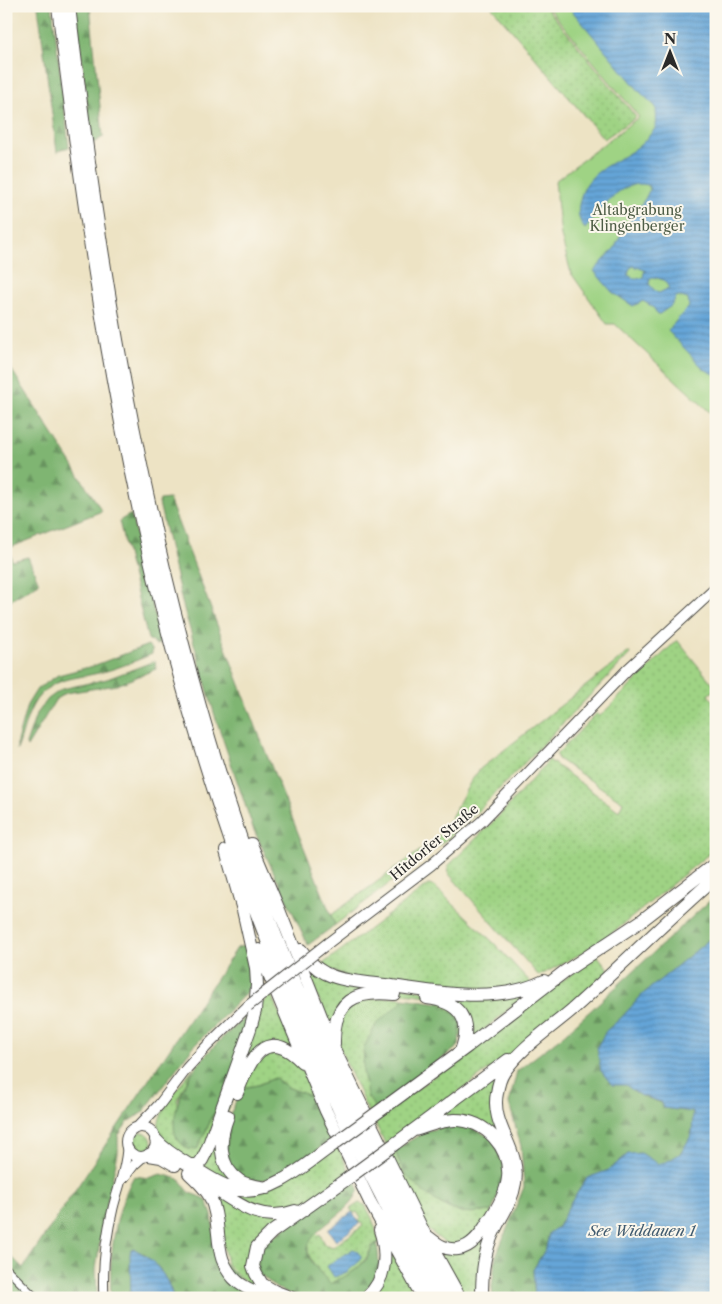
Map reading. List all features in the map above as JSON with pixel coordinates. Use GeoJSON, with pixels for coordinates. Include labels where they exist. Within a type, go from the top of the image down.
{"type":"FeatureCollection","features":[{"type":"Feature","properties":{"kind":"highway"},"geometry":{"type":"LineString","coordinates":[[58,6],[81,186],[113,384],[151,562],[193,724],[232,846],[274,958],[310,1045],[370,1175],[436,1298]]}},
{"type":"Feature","properties":{"kind":"highway"},"geometry":{"type":"LineString","coordinates":[[69,6],[95,214],[130,419],[160,558],[184,655],[219,773],[242,842],[284,955],[319,1039],[378,1167],[448,1298]]}},
{"type":"Feature","properties":{"kind":"highway"},"geometry":{"type":"LineString","coordinates":[[189,1169],[198,1165],[202,1160],[245,1045],[255,1011],[258,986],[256,968],[243,910],[195,747],[193,724]]}},
{"type":"Feature","properties":{"kind":"highway"},"geometry":{"type":"LineString","coordinates":[[219,773],[231,794],[334,1049],[425,1235],[460,1298]]}},
{"type":"Feature","properties":{"kind":"highway"},"geometry":{"type":"LineString","coordinates":[[146,1156],[161,1157],[239,1190],[254,1191],[278,1183],[334,1144],[564,972],[641,921],[716,863]]}},
{"type":"Feature","properties":{"kind":"highway"},"geometry":{"type":"LineString","coordinates":[[482,1298],[482,1275],[485,1257],[491,1238],[511,1198],[516,1174],[512,1149],[496,1111],[496,1096],[499,1082],[504,1072],[520,1054],[572,1010],[716,877]]}},
{"type":"Feature","properties":{"kind":"highway"},"geometry":{"type":"LineString","coordinates":[[243,910],[307,1067],[370,1202],[423,1298]]}},
{"type":"Feature","properties":{"kind":"highway"},"geometry":{"type":"LineString","coordinates":[[279,910],[297,944],[311,964],[324,973],[339,979],[436,992],[480,995],[528,988],[564,972]]}},
{"type":"Feature","properties":{"kind":"highway"},"geometry":{"type":"LineString","coordinates":[[334,1049],[335,1024],[345,1004],[363,994],[380,993],[438,1000],[449,1004],[459,1012],[465,1022],[465,1038],[460,1051]]}},
{"type":"Feature","properties":{"kind":"highway"},"geometry":{"type":"LineString","coordinates":[[292,1298],[262,1284],[256,1274],[253,1266],[254,1255],[263,1239],[544,1033]]}},
{"type":"Feature","properties":{"kind":"highway"},"geometry":{"type":"LineString","coordinates":[[267,1188],[245,1183],[230,1172],[221,1151],[224,1126],[246,1070],[258,1052],[273,1046],[281,1047],[290,1050],[307,1067]]}},
{"type":"Feature","properties":{"kind":"highway"},"geometry":{"type":"LineString","coordinates":[[414,1130],[440,1122],[456,1120],[477,1125],[490,1133],[500,1145],[508,1170],[507,1184],[500,1202],[480,1234],[472,1243],[462,1248],[450,1249],[439,1245],[425,1235]]}},
{"type":"Feature","properties":{"kind":"highway"},"geometry":{"type":"LineString","coordinates":[[154,1137],[189,1169],[254,1213],[278,1216],[307,1207]]}},
{"type":"Feature","properties":{"kind":"highway"},"geometry":{"type":"LineString","coordinates":[[189,1169],[205,1187],[211,1198],[217,1222],[219,1249],[223,1263],[230,1275],[241,1285],[271,1298]]}},
{"type":"Feature","properties":{"kind":"highway"},"geometry":{"type":"LineString","coordinates":[[366,1298],[379,1282],[385,1256],[384,1243],[370,1202]]}},
{"type":"Feature","properties":{"kind":"main road","name":"Hitdorfer Straße"},"geometry":{"type":"LineString","coordinates":[[137,1128],[160,1105],[187,1068],[207,1046],[248,1006],[431,865],[463,838],[628,669],[716,588]]}},
{"type":"Feature","properties":{"kind":"main road","name":"Hitdorfer Straße"},"geometry":{"type":"LineString","coordinates":[[154,1137],[154,1123],[160,1105]]}},
{"type":"Feature","properties":{"kind":"main road"},"geometry":{"type":"LineString","coordinates":[[137,1128],[146,1128],[154,1137],[154,1149],[146,1156],[135,1156],[127,1148],[129,1134],[137,1128]]}},
{"type":"Feature","properties":{"kind":"street"},"geometry":{"type":"LineString","coordinates":[[104,1298],[104,1268],[107,1240],[127,1148]]}},
{"type":"Feature","properties":{"kind":"street"},"geometry":{"type":"LineString","coordinates":[[121,1182],[134,1165],[146,1156]]}},
{"type":"Feature","properties":{"kind":"street"},"geometry":{"type":"LineString","coordinates":[[6,1268],[36,1298]]}},
{"type":"Feature","properties":{"kind":"green space"},"geometry":{"type":"Polygon","coordinates":[[[38,6],[52,6],[69,147],[57,152],[38,6]]]}},
{"type":"Feature","properties":{"kind":"green space"},"geometry":{"type":"Polygon","coordinates":[[[75,6],[90,6],[103,137],[92,144],[75,6]]]}},
{"type":"Feature","properties":{"kind":"green space"},"geometry":{"type":"Polygon","coordinates":[[[491,6],[545,6],[636,117],[604,139],[491,6]]]}},
{"type":"Feature","properties":{"kind":"green space","name":"Altabgrabung Klingenberger"},"geometry":{"type":"Polygon","coordinates":[[[547,6],[716,6],[716,418],[615,324],[607,324],[571,273],[561,236],[555,181],[639,117],[547,6]]]}},
{"type":"Feature","properties":{"kind":"green space"},"geometry":{"type":"Polygon","coordinates":[[[6,361],[102,511],[9,548],[12,561],[28,557],[39,583],[6,603],[6,361]]]}},
{"type":"Feature","properties":{"kind":"green space"},"geometry":{"type":"Polygon","coordinates":[[[169,499],[266,753],[335,925],[308,945],[253,828],[215,716],[182,602],[159,503],[160,500],[169,499]]]}},
{"type":"Feature","properties":{"kind":"green space"},"geometry":{"type":"Polygon","coordinates":[[[131,514],[161,643],[156,645],[148,639],[119,521],[131,514]]]}},
{"type":"Feature","properties":{"kind":"green space"},"geometry":{"type":"Polygon","coordinates":[[[677,640],[716,688],[708,695],[716,703],[716,848],[620,927],[584,952],[539,976],[449,874],[448,866],[503,812],[549,760],[619,811],[623,802],[558,759],[556,755],[597,713],[600,716],[677,640]]]}},
{"type":"Feature","properties":{"kind":"green space"},"geometry":{"type":"Polygon","coordinates":[[[148,645],[152,649],[152,654],[109,670],[59,682],[47,689],[32,706],[17,750],[17,741],[27,705],[37,689],[58,675],[93,666],[148,645]]]}},
{"type":"Feature","properties":{"kind":"green space"},"geometry":{"type":"Polygon","coordinates":[[[629,652],[630,654],[478,811],[446,840],[335,925],[330,916],[436,839],[480,769],[629,652]]]}},
{"type":"Feature","properties":{"kind":"green space"},"geometry":{"type":"Polygon","coordinates":[[[155,661],[156,669],[117,685],[66,693],[56,699],[27,747],[26,744],[36,715],[48,699],[62,689],[107,679],[155,661]]]}},
{"type":"Feature","properties":{"kind":"green space"},"geometry":{"type":"Polygon","coordinates":[[[428,885],[434,886],[492,941],[532,984],[488,992],[357,979],[320,966],[428,885]]]}},
{"type":"Feature","properties":{"kind":"green space"},"geometry":{"type":"Polygon","coordinates":[[[716,895],[716,934],[643,994],[606,1031],[626,1085],[639,1095],[662,1103],[663,1108],[693,1112],[693,1127],[689,1140],[679,1155],[664,1164],[650,1162],[628,1154],[609,1170],[587,1178],[558,1227],[549,1233],[546,1248],[533,1270],[535,1298],[493,1298],[492,1286],[496,1256],[524,1187],[521,1146],[509,1103],[517,1071],[565,1034],[716,895]]]}},
{"type":"Feature","properties":{"kind":"green space"},"geometry":{"type":"Polygon","coordinates":[[[246,945],[250,989],[193,1047],[143,1112],[127,1123],[118,1136],[118,1153],[103,1221],[96,1269],[97,1298],[6,1298],[6,1251],[23,1268],[237,948],[246,945]]]}},
{"type":"Feature","properties":{"kind":"green space"},"geometry":{"type":"Polygon","coordinates":[[[597,955],[610,971],[532,1038],[386,1145],[374,1121],[597,955]]]}},
{"type":"Feature","properties":{"kind":"green space"},"geometry":{"type":"Polygon","coordinates":[[[305,968],[456,997],[535,988],[466,1044],[436,997],[387,991],[359,994],[332,1030],[305,968]]]}},
{"type":"Feature","properties":{"kind":"green space"},"geometry":{"type":"Polygon","coordinates":[[[271,995],[295,1048],[271,1044],[232,1098],[224,1121],[240,1188],[202,1170],[259,1006],[271,995]]]}},
{"type":"Feature","properties":{"kind":"green space"},"geometry":{"type":"Polygon","coordinates":[[[391,997],[403,998],[376,1109],[369,1114],[338,1043],[339,1021],[355,1001],[391,997]]]}},
{"type":"Feature","properties":{"kind":"green space"},"geometry":{"type":"Polygon","coordinates":[[[403,998],[439,1003],[461,1019],[459,1046],[376,1109],[367,1096],[363,1070],[364,1047],[377,1023],[402,1002],[403,998]]]}},
{"type":"Feature","properties":{"kind":"green space"},"geometry":{"type":"Polygon","coordinates":[[[253,1010],[231,1078],[197,1149],[188,1149],[178,1139],[174,1127],[179,1099],[186,1084],[204,1057],[253,1010]]]}},
{"type":"Feature","properties":{"kind":"green space"},"geometry":{"type":"Polygon","coordinates":[[[272,1050],[297,1059],[317,1099],[287,1087],[275,1078],[258,1085],[241,1088],[250,1066],[272,1050]]]}},
{"type":"Feature","properties":{"kind":"green space"},"geometry":{"type":"Polygon","coordinates":[[[194,1067],[177,1100],[177,1139],[188,1149],[197,1149],[227,1087],[201,1159],[194,1163],[164,1144],[158,1133],[162,1113],[168,1102],[194,1067]]]}},
{"type":"Feature","properties":{"kind":"green space"},"geometry":{"type":"Polygon","coordinates":[[[503,1067],[493,1096],[493,1107],[495,1117],[511,1156],[513,1184],[509,1197],[493,1227],[484,1253],[479,1298],[464,1298],[436,1248],[459,1252],[472,1247],[481,1239],[500,1209],[509,1187],[510,1164],[508,1153],[494,1133],[471,1119],[455,1117],[431,1121],[503,1067]]]}},
{"type":"Feature","properties":{"kind":"green space"},"geometry":{"type":"Polygon","coordinates":[[[275,1078],[287,1087],[317,1099],[334,1138],[301,1162],[274,1177],[261,1180],[249,1179],[238,1173],[226,1158],[231,1113],[241,1088],[258,1085],[275,1078]]]}},
{"type":"Feature","properties":{"kind":"green space"},"geometry":{"type":"Polygon","coordinates":[[[463,1123],[493,1139],[506,1172],[492,1211],[474,1213],[450,1209],[421,1189],[408,1177],[395,1150],[426,1131],[463,1123]]]}},
{"type":"Feature","properties":{"kind":"green space"},"geometry":{"type":"Polygon","coordinates":[[[141,1132],[149,1135],[152,1143],[149,1151],[141,1154],[133,1151],[130,1143],[133,1135],[141,1132]]]}},
{"type":"Feature","properties":{"kind":"green space"},"geometry":{"type":"Polygon","coordinates":[[[337,1146],[350,1173],[304,1204],[286,1211],[258,1210],[217,1185],[245,1194],[337,1146]]]}},
{"type":"Feature","properties":{"kind":"green space"},"geometry":{"type":"Polygon","coordinates":[[[395,1150],[405,1171],[434,1199],[450,1209],[461,1212],[492,1211],[478,1234],[450,1247],[427,1229],[389,1154],[395,1150]]]}},
{"type":"Feature","properties":{"kind":"green space"},"geometry":{"type":"Polygon","coordinates":[[[161,1174],[179,1179],[190,1193],[206,1199],[212,1215],[216,1254],[257,1298],[173,1298],[171,1289],[158,1269],[131,1250],[131,1298],[111,1298],[114,1235],[127,1190],[134,1176],[149,1178],[161,1174]]]}},
{"type":"Feature","properties":{"kind":"green space"},"geometry":{"type":"Polygon","coordinates":[[[354,1179],[359,1188],[355,1198],[311,1239],[308,1248],[309,1257],[330,1284],[360,1266],[377,1242],[380,1272],[360,1298],[300,1298],[276,1288],[259,1273],[258,1251],[263,1244],[354,1179]]]}},
{"type":"Feature","properties":{"kind":"green space"},"geometry":{"type":"Polygon","coordinates":[[[213,1193],[286,1217],[257,1237],[259,1240],[262,1288],[248,1285],[227,1264],[213,1193]]]}},
{"type":"Feature","properties":{"kind":"green space"},"geometry":{"type":"Polygon","coordinates":[[[359,1203],[365,1205],[372,1218],[380,1243],[372,1246],[365,1260],[356,1270],[330,1285],[315,1266],[308,1253],[310,1239],[316,1233],[320,1234],[325,1244],[333,1247],[363,1226],[357,1212],[354,1213],[350,1209],[359,1203]]]}},
{"type":"Feature","properties":{"kind":"green space"},"geometry":{"type":"Polygon","coordinates":[[[387,1244],[417,1298],[371,1298],[387,1244]]]}},
{"type":"Feature","properties":{"kind":"water","name":"Altabgrabung Klingenberger"},"geometry":{"type":"Polygon","coordinates":[[[568,6],[716,6],[716,375],[704,369],[668,331],[689,307],[688,299],[677,296],[671,306],[658,315],[653,307],[643,301],[633,306],[612,292],[594,271],[614,249],[645,199],[650,189],[648,185],[628,186],[620,191],[604,205],[585,229],[578,212],[584,188],[591,178],[600,170],[641,145],[655,127],[656,107],[640,92],[568,6]],[[634,266],[630,268],[628,275],[635,279],[643,278],[644,272],[647,271],[634,266]],[[650,278],[649,284],[656,292],[659,293],[669,288],[664,280],[650,278]]]}},
{"type":"Feature","properties":{"kind":"water","name":"See Widdauen 1"},"geometry":{"type":"Polygon","coordinates":[[[716,934],[716,1298],[535,1298],[533,1270],[546,1248],[549,1233],[558,1227],[587,1178],[609,1170],[628,1154],[641,1153],[658,1164],[668,1161],[681,1153],[692,1134],[693,1112],[663,1108],[661,1102],[639,1095],[626,1085],[612,1085],[601,1071],[597,1047],[606,1031],[643,994],[716,934]]]}},
{"type":"Feature","properties":{"kind":"water"},"geometry":{"type":"Polygon","coordinates":[[[352,1212],[360,1223],[336,1241],[328,1230],[352,1212]]]}},
{"type":"Feature","properties":{"kind":"water"},"geometry":{"type":"Polygon","coordinates":[[[134,1249],[148,1257],[159,1269],[168,1283],[173,1298],[131,1298],[130,1254],[131,1250],[134,1249]]]}},
{"type":"Feature","properties":{"kind":"water"},"geometry":{"type":"Polygon","coordinates":[[[353,1249],[361,1256],[361,1260],[347,1272],[334,1277],[327,1266],[353,1249]]]}}]}
